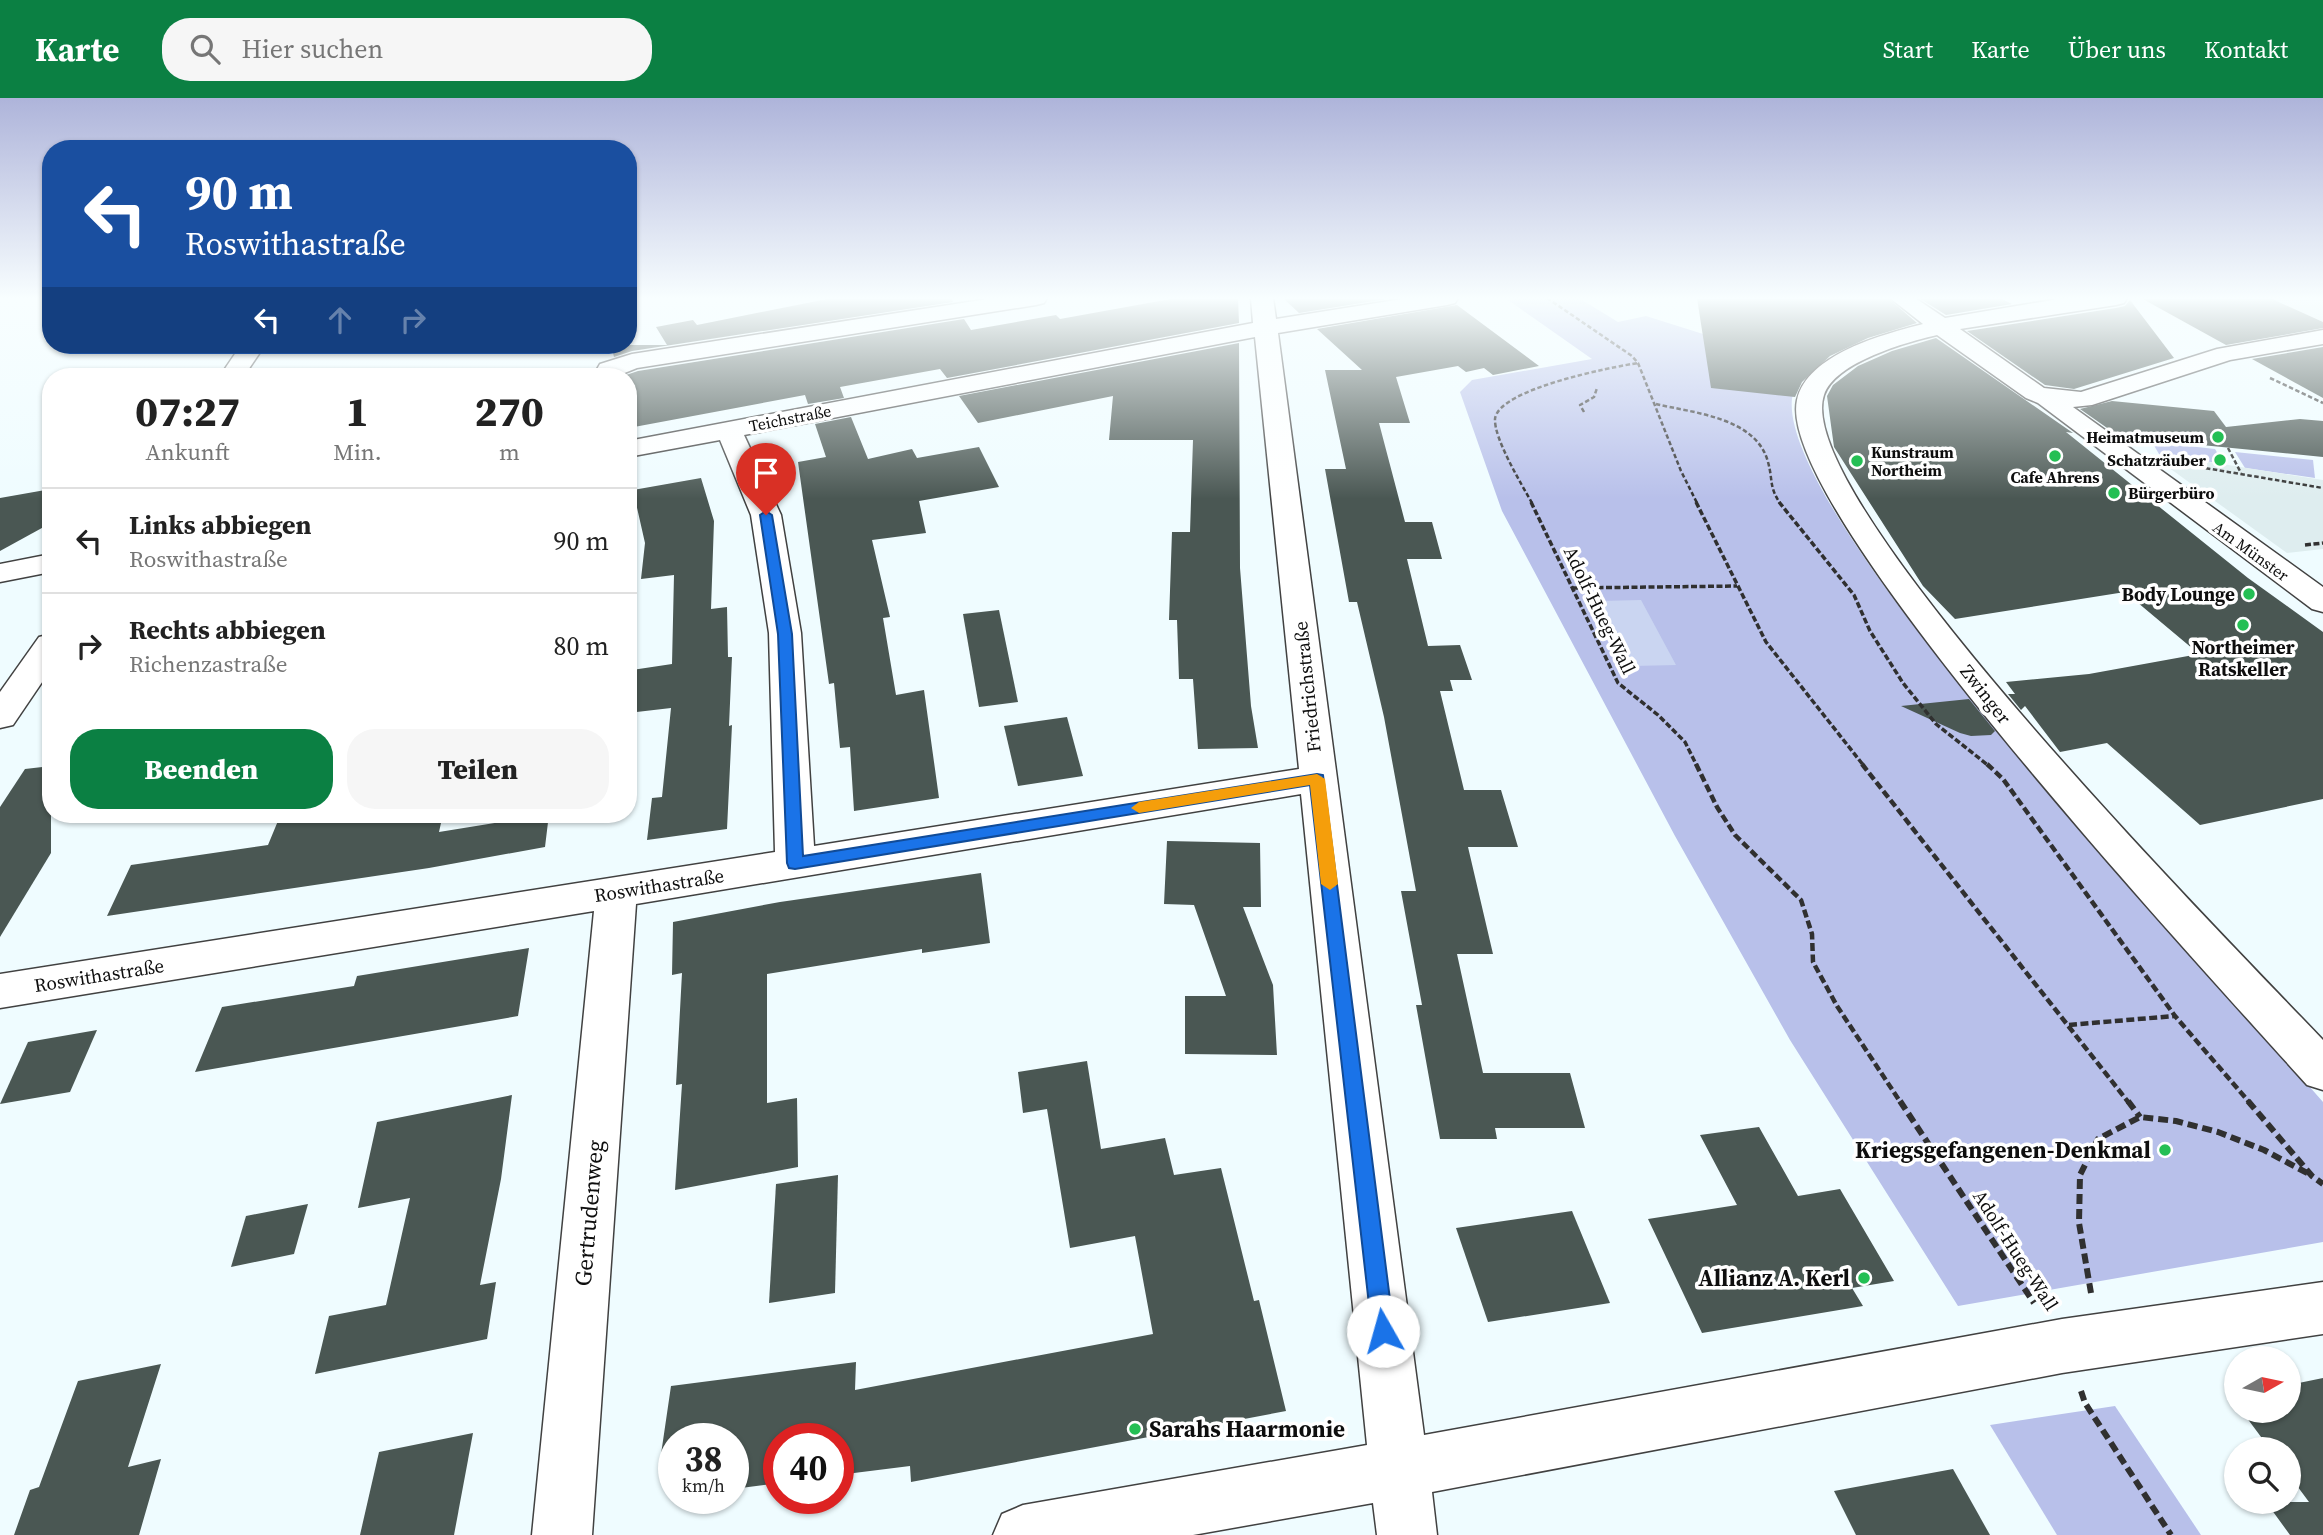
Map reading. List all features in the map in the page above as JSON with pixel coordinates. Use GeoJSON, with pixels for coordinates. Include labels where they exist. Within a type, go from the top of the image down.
{"type":"FeatureCollection","features":[{"type":"Feature","properties":{"kind":"street","name":"Teichstraße"},"geometry":{"type":"LineString","coordinates":[[637,447],[1071,365]]}},
{"type":"Feature","properties":{"kind":"street","name":"Friedrichstraße"},"geometry":{"type":"LineString","coordinates":[[1270,365],[1406,1535]]}},
{"type":"Feature","properties":{"kind":"street","name":"Zwinger"},"geometry":{"type":"LineString","coordinates":[[1836,365],[1819,380],[1809,402],[1809,418],[1817,447],[1849,509],[1906,591],[2035,755],[2323,1071]]}},
{"type":"Feature","properties":{"kind":"street","name":"Am Münster"},"geometry":{"type":"LineString","coordinates":[[1995,365],[2035,393],[2047,398],[2323,603]]}},
{"type":"Feature","properties":{"kind":"street"},"geometry":{"type":"LineString","coordinates":[[2047,398],[2092,398],[2192,365]]}},
{"type":"Feature","properties":{"kind":"street"},"geometry":{"type":"LineString","coordinates":[[729,430],[766,515],[785,634],[795,863]]}},
{"type":"Feature","properties":{"kind":"street"},"geometry":{"type":"LineString","coordinates":[[0,573],[42,565]]}},
{"type":"Feature","properties":{"kind":"street"},"geometry":{"type":"LineString","coordinates":[[0,717],[42,657]]}},
{"type":"Feature","properties":{"kind":"street","name":"Roswithastraße"},"geometry":{"type":"LineString","coordinates":[[0,991],[1317,779]]}},
{"type":"Feature","properties":{"kind":"street","name":"Gertrudenweg"},"geometry":{"type":"LineString","coordinates":[[562,1535],[616,892]]}},
{"type":"Feature","properties":{"kind":"street"},"geometry":{"type":"LineString","coordinates":[[1023,1535],[1399,1469],[2081,1343],[2323,1308]]}},
{"type":"Feature","properties":{"kind":"path","name":"Adolf-Hueg-Wall"},"geometry":{"type":"LineString","coordinates":[[1624,365],[1598,369],[1504,403],[1495,420],[1512,469],[1618,683],[1658,715],[1685,742],[1717,807],[1735,835],[1781,877],[1801,900],[1812,934],[1813,962],[1837,1006],[2081,1343]]}},
{"type":"Feature","properties":{"kind":"path"},"geometry":{"type":"LineString","coordinates":[[1639,365],[1681,471],[1766,642],[2140,1117]]}},
{"type":"Feature","properties":{"kind":"path"},"geometry":{"type":"LineString","coordinates":[[2248,365],[2323,403]]}},
{"type":"Feature","properties":{"kind":"path"},"geometry":{"type":"LineString","coordinates":[[1584,412],[1580,405],[1594,397],[1597,388]]}},
{"type":"Feature","properties":{"kind":"path"},"geometry":{"type":"LineString","coordinates":[[1656,404],[1721,419],[1758,442],[1768,462],[1773,493],[1801,532],[1854,595],[1870,631],[1903,683],[1936,724],[2003,779],[2175,1016],[2312,1176]]}},
{"type":"Feature","properties":{"kind":"path"},"geometry":{"type":"LineString","coordinates":[[2228,448],[2241,474]]}},
{"type":"Feature","properties":{"kind":"path"},"geometry":{"type":"LineString","coordinates":[[2122,455],[2323,488]]}},
{"type":"Feature","properties":{"kind":"path"},"geometry":{"type":"LineString","coordinates":[[1572,588],[1737,586]]}},
{"type":"Feature","properties":{"kind":"path"},"geometry":{"type":"LineString","coordinates":[[2069,1025],[2175,1016]]}},
{"type":"Feature","properties":{"kind":"path"},"geometry":{"type":"LineString","coordinates":[[2171,1535],[2085,1403],[2081,1343],[2081,1175],[2098,1139],[2140,1117],[2176,1121],[2218,1132],[2264,1150],[2323,1184]]}},
{"type":"Feature","properties":{"kind":"shaded area"},"geometry":{"type":"Polygon","coordinates":[[[1557,365],[1802,365],[1811,368],[1797,386],[1792,399],[1801,446],[1833,508],[1881,581],[1938,658],[2000,734],[2323,1102],[2323,1242],[1958,1306],[1790,1040],[1675,836],[1502,511],[1460,392],[1472,380],[1557,365]]]}},
{"type":"Feature","properties":{"kind":"shaded area"},"geometry":{"type":"Polygon","coordinates":[[[2152,442],[2215,449],[2224,464],[2159,454],[2152,442]]]}},
{"type":"Feature","properties":{"kind":"shaded area"},"geometry":{"type":"Polygon","coordinates":[[[2235,452],[2313,460],[2315,478],[2245,468],[2235,452]]]}},
{"type":"Feature","properties":{"kind":"shaded area"},"geometry":{"type":"Polygon","coordinates":[[[2159,454],[2323,480],[2323,549],[2287,553],[2161,462],[2159,454]]]}},
{"type":"Feature","properties":{"kind":"shaded area"},"geometry":{"type":"Polygon","coordinates":[[[1641,600],[1676,665],[1633,666],[1600,601],[1641,600]]]}},
{"type":"Feature","properties":{"kind":"shaded area"},"geometry":{"type":"Polygon","coordinates":[[[2115,1406],[2201,1535],[2057,1535],[1990,1425],[2115,1406]]]}},
{"type":"Feature","properties":{"kind":"building"},"geometry":{"type":"Polygon","coordinates":[[[675,365],[1016,365],[947,378],[940,369],[840,387],[844,398],[808,404],[805,395],[637,426],[638,371],[675,365]]]}},
{"type":"Feature","properties":{"kind":"building"},"geometry":{"type":"Polygon","coordinates":[[[1122,365],[1239,365],[1240,568],[1251,706],[1258,748],[1198,749],[1193,679],[1179,679],[1177,620],[1169,620],[1172,532],[1190,532],[1193,440],[1109,440],[1113,396],[978,423],[959,396],[1122,365]]]}},
{"type":"Feature","properties":{"kind":"building"},"geometry":{"type":"Polygon","coordinates":[[[1357,365],[1539,366],[1493,375],[1484,368],[1466,372],[1458,366],[1396,377],[1410,423],[1379,423],[1405,522],[1432,522],[1442,559],[1407,559],[1428,646],[1460,645],[1472,680],[1450,680],[1453,691],[1440,691],[1464,790],[1501,790],[1518,847],[1468,847],[1493,954],[1457,954],[1483,1073],[1570,1073],[1585,1128],[1495,1128],[1497,1139],[1440,1139],[1416,1005],[1422,1005],[1401,891],[1416,891],[1384,717],[1357,602],[1349,602],[1325,469],[1346,469],[1325,370],[1362,370],[1357,365]]]}},
{"type":"Feature","properties":{"kind":"building"},"geometry":{"type":"Polygon","coordinates":[[[1707,365],[1820,365],[1802,382],[1795,397],[1711,388],[1707,365]]]}},
{"type":"Feature","properties":{"kind":"building"},"geometry":{"type":"Polygon","coordinates":[[[1975,365],[2073,433],[2066,432],[2248,578],[2323,632],[2323,799],[2200,825],[2107,743],[2060,752],[2025,706],[2021,710],[2008,694],[2015,694],[2006,682],[2089,674],[2199,654],[2125,592],[1955,619],[1923,586],[1834,447],[1827,396],[1833,385],[1858,366],[1975,365]]]}},
{"type":"Feature","properties":{"kind":"building"},"geometry":{"type":"Polygon","coordinates":[[[2016,365],[2151,365],[2074,389],[2045,385],[2016,365]]]}},
{"type":"Feature","properties":{"kind":"building"},"geometry":{"type":"Polygon","coordinates":[[[2263,365],[2323,365],[2323,398],[2263,365]]]}},
{"type":"Feature","properties":{"kind":"building"},"geometry":{"type":"Polygon","coordinates":[[[2112,401],[2214,411],[2226,427],[2300,419],[2323,421],[2323,457],[2120,437],[2080,409],[2112,401]]]}},
{"type":"Feature","properties":{"kind":"building"},"geometry":{"type":"Polygon","coordinates":[[[851,417],[868,459],[912,449],[917,458],[979,447],[999,487],[919,501],[926,533],[872,540],[890,617],[883,618],[896,695],[924,690],[939,798],[854,811],[850,747],[840,748],[834,683],[829,684],[798,462],[826,457],[815,424],[851,417]]]}},
{"type":"Feature","properties":{"kind":"building"},"geometry":{"type":"Polygon","coordinates":[[[701,478],[714,521],[711,609],[727,607],[728,657],[732,657],[727,829],[647,840],[652,798],[662,797],[671,708],[637,712],[637,669],[672,664],[674,575],[641,579],[645,543],[637,508],[637,489],[701,478]]]}},
{"type":"Feature","properties":{"kind":"building"},"geometry":{"type":"Polygon","coordinates":[[[42,491],[42,528],[0,551],[0,498],[42,491]]]}},
{"type":"Feature","properties":{"kind":"building"},"geometry":{"type":"Polygon","coordinates":[[[999,610],[1018,702],[979,707],[963,614],[999,610]]]}},
{"type":"Feature","properties":{"kind":"building"},"geometry":{"type":"Polygon","coordinates":[[[1969,699],[1995,731],[1991,735],[1971,736],[1960,733],[1901,706],[1969,699]]]}},
{"type":"Feature","properties":{"kind":"building"},"geometry":{"type":"Polygon","coordinates":[[[1067,717],[1083,776],[1018,786],[1004,726],[1067,717]]]}},
{"type":"Feature","properties":{"kind":"building"},"geometry":{"type":"Polygon","coordinates":[[[42,767],[42,823],[51,823],[51,853],[0,937],[0,807],[25,769],[42,767]]]}},
{"type":"Feature","properties":{"kind":"building"},"geometry":{"type":"Polygon","coordinates":[[[277,823],[441,823],[439,832],[494,823],[548,823],[545,847],[429,868],[107,916],[131,865],[268,845],[277,823]]]}},
{"type":"Feature","properties":{"kind":"building"},"geometry":{"type":"Polygon","coordinates":[[[1167,841],[1260,843],[1261,907],[1243,907],[1273,985],[1277,1055],[1185,1054],[1185,996],[1226,996],[1194,905],[1164,904],[1167,841]]]}},
{"type":"Feature","properties":{"kind":"building"},"geometry":{"type":"Polygon","coordinates":[[[981,873],[990,943],[922,953],[922,949],[767,974],[767,1103],[797,1098],[798,1167],[675,1190],[682,1084],[676,1085],[682,973],[672,975],[673,922],[780,902],[981,873]]]}},
{"type":"Feature","properties":{"kind":"building"},"geometry":{"type":"Polygon","coordinates":[[[529,948],[518,1016],[195,1072],[222,1007],[354,986],[357,976],[529,948]]]}},
{"type":"Feature","properties":{"kind":"building"},"geometry":{"type":"Polygon","coordinates":[[[97,1030],[70,1092],[0,1104],[28,1042],[97,1030]]]}},
{"type":"Feature","properties":{"kind":"building"},"geometry":{"type":"Polygon","coordinates":[[[1087,1061],[1101,1149],[1165,1138],[1174,1175],[1221,1168],[1254,1301],[1259,1300],[1286,1411],[911,1482],[910,1466],[854,1473],[854,1423],[763,1423],[763,1485],[749,1487],[749,1423],[666,1423],[671,1386],[856,1362],[855,1390],[1153,1334],[1135,1236],[1070,1248],[1047,1109],[1023,1113],[1018,1072],[1087,1061]]]}},
{"type":"Feature","properties":{"kind":"building"},"geometry":{"type":"Polygon","coordinates":[[[512,1095],[501,1179],[480,1285],[496,1282],[487,1339],[315,1374],[329,1316],[386,1305],[410,1198],[358,1208],[377,1122],[512,1095]]]}},
{"type":"Feature","properties":{"kind":"building"},"geometry":{"type":"Polygon","coordinates":[[[1759,1127],[1798,1196],[1840,1189],[1894,1281],[1852,1288],[1863,1306],[1702,1333],[1648,1219],[1737,1205],[1700,1135],[1759,1127]]]}},
{"type":"Feature","properties":{"kind":"building"},"geometry":{"type":"Polygon","coordinates":[[[838,1175],[835,1293],[769,1303],[776,1184],[838,1175]]]}},
{"type":"Feature","properties":{"kind":"building"},"geometry":{"type":"Polygon","coordinates":[[[308,1204],[294,1254],[231,1267],[246,1216],[308,1204]]]}},
{"type":"Feature","properties":{"kind":"building"},"geometry":{"type":"Polygon","coordinates":[[[1572,1211],[1610,1303],[1488,1322],[1456,1228],[1572,1211]]]}},
{"type":"Feature","properties":{"kind":"building"},"geometry":{"type":"Polygon","coordinates":[[[161,1364],[128,1467],[161,1459],[139,1535],[14,1535],[30,1490],[39,1487],[78,1381],[161,1364]]]}},
{"type":"Feature","properties":{"kind":"building"},"geometry":{"type":"Polygon","coordinates":[[[2323,1378],[2323,1535],[2290,1535],[2275,1514],[2301,1514],[2301,1502],[2309,1502],[2301,1491],[2301,1437],[2261,1437],[2251,1423],[2301,1423],[2301,1383],[2323,1378]]]}},
{"type":"Feature","properties":{"kind":"building"},"geometry":{"type":"Polygon","coordinates":[[[473,1433],[454,1535],[360,1535],[379,1452],[473,1433]]]}},
{"type":"Feature","properties":{"kind":"building"},"geometry":{"type":"Polygon","coordinates":[[[1953,1469],[1990,1535],[1856,1535],[1834,1491],[1953,1469]]]}},
{"type":"Feature","properties":{"kind":"slow traffic"},"geometry":{"type":"LineString","coordinates":[[1139,808],[1317,779],[1330,884]]}},
{"type":"Feature","properties":{"kind":"place","name":"Heimatmuseum"},"geometry":{"type":"Point","coordinates":[2218,437]}},
{"type":"Feature","properties":{"kind":"place","name":"Cafe Ahrens"},"geometry":{"type":"Point","coordinates":[2055,456]}},
{"type":"Feature","properties":{"kind":"place","name":"Schatzräuber"},"geometry":{"type":"Point","coordinates":[2220,460]}},
{"type":"Feature","properties":{"kind":"place","name":"Kunstraum Northeim"},"geometry":{"type":"Point","coordinates":[1857,461]}},
{"type":"Feature","properties":{"kind":"place","name":"Bürgerbüro"},"geometry":{"type":"Point","coordinates":[2114,493]}},
{"type":"Feature","properties":{"kind":"place","name":"Body Lounge"},"geometry":{"type":"Point","coordinates":[2249,594]}},
{"type":"Feature","properties":{"kind":"place","name":"Northeimer Ratskeller"},"geometry":{"type":"Point","coordinates":[2243,625]}},
{"type":"Feature","properties":{"kind":"place","name":"Kriegsgefangenen-Denkmal"},"geometry":{"type":"Point","coordinates":[2165,1150]}},
{"type":"Feature","properties":{"kind":"place","name":"Allianz A. Kerl"},"geometry":{"type":"Point","coordinates":[1864,1278]}},
{"type":"Feature","properties":{"kind":"place","name":"Sarahs Haarmonie"},"geometry":{"type":"Point","coordinates":[1135,1429]}},
{"type":"Feature","properties":{"kind":"route"},"geometry":{"type":"LineString","coordinates":[[766,515],[785,634],[795,863],[1317,779],[1383,1331]]}}]}
